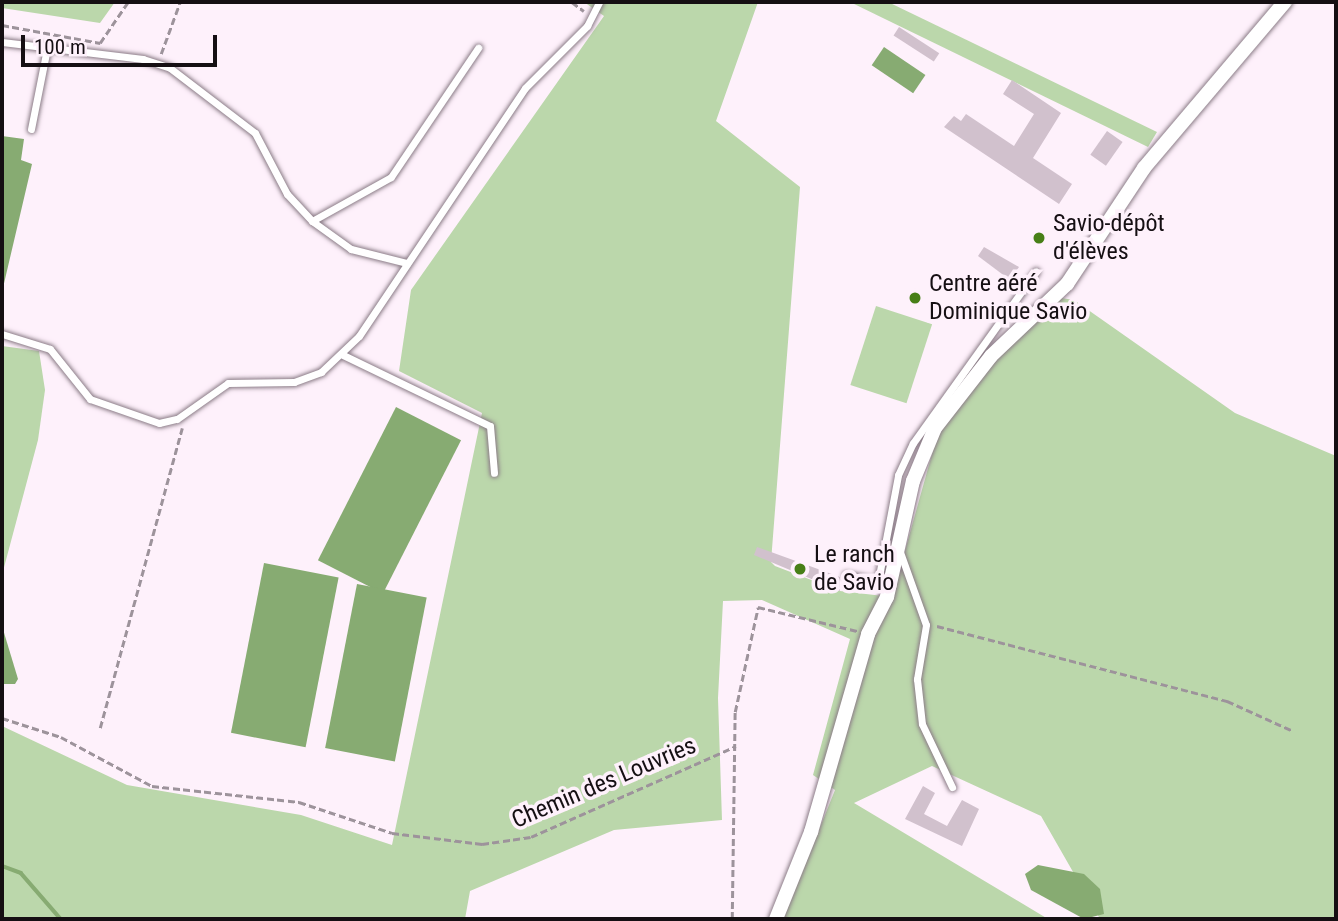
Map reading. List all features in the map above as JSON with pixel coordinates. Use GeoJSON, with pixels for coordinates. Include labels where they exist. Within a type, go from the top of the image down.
{"type":"FeatureCollection","features":[{"type":"Feature","properties":{"kind":"street"},"geometry":{"type":"LineString","coordinates":[[776,919],[811,832],[868,634],[887,597],[914,481],[935,428],[991,356],[1067,284],[1144,168],[1284,2]]}},
{"type":"Feature","properties":{"kind":"lane"},"geometry":{"type":"LineString","coordinates":[[2,334],[50,349],[90,399],[159,423],[189,412],[228,383],[305,379],[344,355],[524,88],[593,17],[599,2]]}},
{"type":"Feature","properties":{"kind":"lane"},"geometry":{"type":"LineString","coordinates":[[2,42],[158,62],[255,133],[287,194],[312,221],[351,249],[407,263]]}},
{"type":"Feature","properties":{"kind":"lane"},"geometry":{"type":"LineString","coordinates":[[31,129],[47,48]]}},
{"type":"Feature","properties":{"kind":"lane"},"geometry":{"type":"LineString","coordinates":[[312,221],[391,177],[478,48]]}},
{"type":"Feature","properties":{"kind":"lane"},"geometry":{"type":"LineString","coordinates":[[846,575],[875,581],[879,576],[898,475],[912,443],[1036,271]]}},
{"type":"Feature","properties":{"kind":"lane"},"geometry":{"type":"LineString","coordinates":[[344,355],[489,426],[494,473]]}},
{"type":"Feature","properties":{"kind":"lane"},"geometry":{"type":"LineString","coordinates":[[898,548],[926,625],[917,679],[922,724],[952,787]]}},
{"type":"Feature","properties":{"kind":"path"},"geometry":{"type":"LineString","coordinates":[[2,25],[100,43],[128,2]]}},
{"type":"Feature","properties":{"kind":"path"},"geometry":{"type":"LineString","coordinates":[[158,62],[180,2]]}},
{"type":"Feature","properties":{"kind":"path"},"geometry":{"type":"LineString","coordinates":[[572,2],[593,17]]}},
{"type":"Feature","properties":{"kind":"path"},"geometry":{"type":"LineString","coordinates":[[100,728],[189,412]]}},
{"type":"Feature","properties":{"kind":"path","name":"Chemin des Louvries"},"geometry":{"type":"LineString","coordinates":[[732,919],[739,677],[758,607],[868,634]]}},
{"type":"Feature","properties":{"kind":"path"},"geometry":{"type":"LineString","coordinates":[[926,625],[1043,649],[1227,701],[1293,730]]}},
{"type":"Feature","properties":{"kind":"path","name":"Chemin des Louvries"},"geometry":{"type":"LineString","coordinates":[[2,718],[61,737],[152,786],[299,803],[392,833],[482,844],[531,837],[736,746]]}},
{"type":"Feature","properties":{"kind":"shaded area"},"geometry":{"type":"Polygon","coordinates":[[[2,2],[115,2],[100,23],[2,8],[2,2]]]}},
{"type":"Feature","properties":{"kind":"shaded area"},"geometry":{"type":"Polygon","coordinates":[[[584,2],[758,2],[716,121],[800,187],[771,562],[775,566],[840,591],[892,597],[939,429],[1004,350],[1061,298],[1074,300],[1235,413],[1336,456],[1336,919],[1100,919],[1041,816],[932,766],[854,803],[1048,919],[783,919],[835,790],[813,775],[850,639],[762,600],[723,601],[718,698],[722,820],[614,830],[470,891],[465,919],[2,919],[2,726],[127,785],[301,815],[392,845],[482,413],[399,371],[411,290],[604,16],[584,2]]]}},
{"type":"Feature","properties":{"kind":"shaded area"},"geometry":{"type":"Polygon","coordinates":[[[850,2],[888,2],[1157,132],[1148,147],[850,2]]]}},
{"type":"Feature","properties":{"kind":"shaded area"},"geometry":{"type":"Polygon","coordinates":[[[884,47],[925,75],[913,93],[872,65],[884,47]]]}},
{"type":"Feature","properties":{"kind":"shaded area"},"geometry":{"type":"Polygon","coordinates":[[[2,136],[24,139],[21,160],[32,164],[2,292],[2,136]]]}},
{"type":"Feature","properties":{"kind":"shaded area"},"geometry":{"type":"Polygon","coordinates":[[[876,306],[932,324],[906,403],[850,385],[876,306]]]}},
{"type":"Feature","properties":{"kind":"shaded area"},"geometry":{"type":"Polygon","coordinates":[[[2,346],[39,351],[45,390],[38,440],[2,575],[2,346]]]}},
{"type":"Feature","properties":{"kind":"shaded area"},"geometry":{"type":"Polygon","coordinates":[[[396,407],[461,440],[383,593],[318,560],[396,407]]]}},
{"type":"Feature","properties":{"kind":"shaded area"},"geometry":{"type":"Polygon","coordinates":[[[264,563],[339,578],[306,747],[231,733],[264,563]]]}},
{"type":"Feature","properties":{"kind":"shaded area"},"geometry":{"type":"Polygon","coordinates":[[[357,584],[427,598],[395,761],[325,748],[357,584]]]}},
{"type":"Feature","properties":{"kind":"shaded area"},"geometry":{"type":"Polygon","coordinates":[[[2,626],[18,679],[15,684],[2,684],[2,626]]]}},
{"type":"Feature","properties":{"kind":"shaded area"},"geometry":{"type":"Polygon","coordinates":[[[1038,865],[1084,874],[1100,889],[1104,914],[1084,919],[1031,890],[1025,874],[1038,865]]]}},
{"type":"Feature","properties":{"kind":"building"},"geometry":{"type":"Polygon","coordinates":[[[899,27],[939,53],[934,62],[894,35],[899,27]]]}},
{"type":"Feature","properties":{"kind":"building"},"geometry":{"type":"Polygon","coordinates":[[[1012,80],[1061,113],[1033,158],[1072,184],[1059,204],[944,127],[954,116],[961,121],[966,114],[1014,146],[1034,114],[1003,94],[1012,80]]]}},
{"type":"Feature","properties":{"kind":"building"},"geometry":{"type":"Polygon","coordinates":[[[1107,131],[1123,142],[1106,166],[1090,155],[1107,131]]]}},
{"type":"Feature","properties":{"kind":"building"},"geometry":{"type":"Polygon","coordinates":[[[984,247],[1019,267],[1010,280],[978,256],[984,247]]]}},
{"type":"Feature","properties":{"kind":"building"},"geometry":{"type":"Polygon","coordinates":[[[757,547],[840,577],[840,591],[754,555],[757,547]]]}},
{"type":"Feature","properties":{"kind":"building"},"geometry":{"type":"Polygon","coordinates":[[[923,786],[935,793],[924,814],[947,826],[962,800],[979,809],[962,846],[905,819],[923,786]]]}},
{"type":"Feature","properties":{"kind":"waterway"},"geometry":{"type":"LineString","coordinates":[[2,866],[21,873],[61,919]]}},
{"type":"Feature","properties":{"kind":"place","name":"Savio-dépôt d'élèves"},"geometry":{"type":"Point","coordinates":[1039,238]}},
{"type":"Feature","properties":{"kind":"place","name":"Centre aéré Dominique Savio"},"geometry":{"type":"Point","coordinates":[915,298]}},
{"type":"Feature","properties":{"kind":"place","name":"Le ranch de Savio"},"geometry":{"type":"Point","coordinates":[800,569]}}]}
